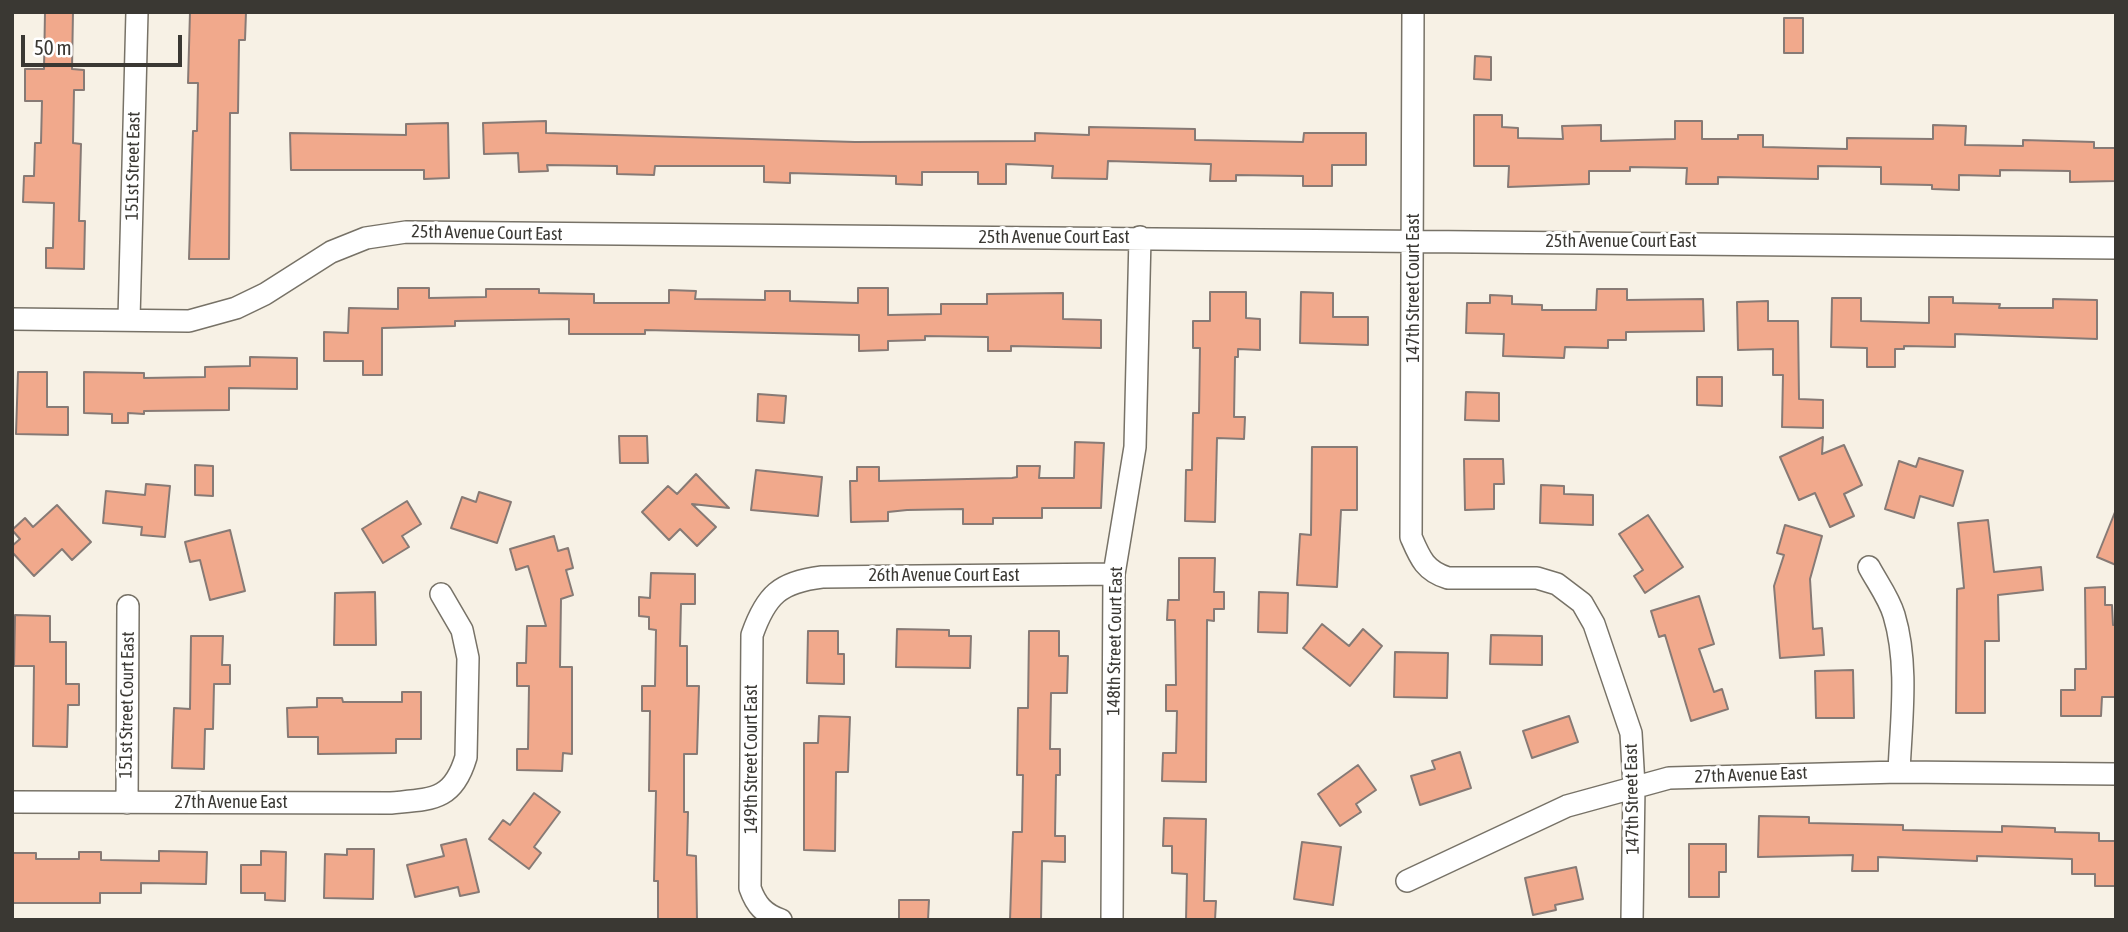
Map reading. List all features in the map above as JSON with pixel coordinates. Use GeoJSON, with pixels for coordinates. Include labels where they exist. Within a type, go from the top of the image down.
{"type":"FeatureCollection","features":[{"type":"Feature","properties":{"kind":"street","name":"151st Street East"},"geometry":{"type":"LineString","coordinates":[[130,319],[137,12]]}},
{"type":"Feature","properties":{"kind":"street","name":"147th Street Court East"},"geometry":{"type":"LineString","coordinates":[[1413,12],[1411,537],[1421,561],[1436,574],[1448,578],[1537,579],[1558,584],[1582,603]]}},
{"type":"Feature","properties":{"kind":"street","name":"25th Avenue Court East"},"geometry":{"type":"LineString","coordinates":[[12,319],[189,321],[236,308],[265,294],[331,252],[366,238],[406,232],[2116,248]]}},
{"type":"Feature","properties":{"kind":"street","name":"148th Street Court East"},"geometry":{"type":"LineString","coordinates":[[1112,920],[1114,574],[1135,447],[1140,237]]}},
{"type":"Feature","properties":{"kind":"street"},"geometry":{"type":"LineString","coordinates":[[1869,567],[1894,613],[1900,644],[1902,671],[1899,772]]}},
{"type":"Feature","properties":{"kind":"street","name":"26th Avenue Court East"},"geometry":{"type":"LineString","coordinates":[[778,593],[791,584],[822,576],[1114,574]]}},
{"type":"Feature","properties":{"kind":"street","name":"149th Street Court East"},"geometry":{"type":"LineString","coordinates":[[778,593],[766,601],[752,635],[750,888],[760,907],[780,920]]}},
{"type":"Feature","properties":{"kind":"street","name":"27th Avenue East"},"geometry":{"type":"LineString","coordinates":[[12,802],[391,803],[433,799],[448,791],[461,771],[466,757],[468,658],[462,630],[441,594]]}},
{"type":"Feature","properties":{"kind":"street","name":"147th Street East"},"geometry":{"type":"LineString","coordinates":[[1582,603],[1594,624],[1631,733],[1634,786],[1632,920]]}},
{"type":"Feature","properties":{"kind":"street","name":"151st Street Court East"},"geometry":{"type":"LineString","coordinates":[[127,803],[128,606]]}},
{"type":"Feature","properties":{"kind":"street","name":"27th Avenue East"},"geometry":{"type":"LineString","coordinates":[[1407,881],[1567,806],[1669,778],[1724,774],[1899,772],[2116,774]]}},
{"type":"Feature","properties":{"kind":"building"},"geometry":{"type":"Polygon","coordinates":[[[45,12],[73,12],[72,69],[84,70],[84,90],[74,90],[73,143],[81,144],[79,221],[85,221],[84,269],[46,268],[46,248],[53,248],[54,203],[23,202],[24,176],[34,176],[35,143],[41,143],[42,101],[25,101],[25,69],[44,69],[45,12]]]}},
{"type":"Feature","properties":{"kind":"building"},"geometry":{"type":"Polygon","coordinates":[[[190,12],[246,12],[245,40],[239,40],[238,113],[230,113],[229,259],[189,259],[193,131],[197,131],[198,83],[188,83],[190,12]]]}},
{"type":"Feature","properties":{"kind":"building"},"geometry":{"type":"Polygon","coordinates":[[[1784,18],[1803,18],[1803,53],[1784,53],[1784,18]]]}},
{"type":"Feature","properties":{"kind":"building"},"geometry":{"type":"Polygon","coordinates":[[[1475,56],[1491,57],[1491,80],[1474,79],[1475,56]]]}},
{"type":"Feature","properties":{"kind":"building"},"geometry":{"type":"Polygon","coordinates":[[[1474,115],[1502,115],[1502,127],[1518,128],[1518,138],[1563,139],[1562,126],[1601,125],[1601,141],[1675,139],[1675,121],[1702,121],[1702,139],[1738,139],[1738,135],[1763,135],[1763,147],[1847,149],[1847,138],[1933,139],[1933,125],[1966,126],[1965,145],[2023,146],[2023,140],[2094,142],[2094,148],[2116,148],[2116,181],[2070,182],[2070,171],[2000,170],[2000,176],[1959,175],[1959,190],[1932,189],[1932,185],[1881,184],[1881,167],[1818,166],[1818,179],[1718,177],[1718,184],[1686,184],[1687,168],[1630,167],[1630,171],[1589,171],[1589,184],[1508,187],[1509,166],[1474,166],[1474,115]]]}},
{"type":"Feature","properties":{"kind":"building"},"geometry":{"type":"Polygon","coordinates":[[[546,121],[546,133],[855,142],[1035,141],[1035,133],[1089,135],[1089,127],[1195,129],[1195,140],[1303,142],[1304,133],[1366,133],[1366,165],[1332,165],[1332,186],[1303,186],[1303,176],[1236,175],[1236,181],[1210,181],[1211,164],[1108,161],[1107,179],[1052,178],[1053,166],[1006,164],[1006,184],[978,184],[978,172],[922,172],[922,185],[896,184],[896,176],[790,173],[790,183],[764,182],[764,166],[655,166],[654,175],[617,174],[617,166],[547,165],[548,171],[519,172],[518,153],[484,154],[483,123],[546,121]]]}},
{"type":"Feature","properties":{"kind":"building"},"geometry":{"type":"Polygon","coordinates":[[[448,123],[449,178],[424,179],[424,170],[291,170],[290,133],[406,135],[406,124],[448,123]]]}},
{"type":"Feature","properties":{"kind":"building"},"geometry":{"type":"Polygon","coordinates":[[[398,288],[429,288],[429,298],[486,297],[486,289],[539,289],[539,293],[594,294],[594,303],[669,303],[669,290],[696,291],[695,299],[765,300],[765,291],[790,291],[790,301],[858,303],[858,288],[888,288],[888,315],[941,314],[941,304],[987,304],[987,294],[1063,293],[1063,319],[1101,320],[1101,348],[1011,346],[1011,351],[988,351],[988,337],[925,336],[925,340],[888,341],[888,350],[859,351],[859,335],[645,330],[645,334],[569,334],[569,319],[455,321],[455,326],[382,328],[382,375],[363,375],[363,361],[324,361],[324,332],[348,333],[349,308],[398,309],[398,288]]]}},
{"type":"Feature","properties":{"kind":"building"},"geometry":{"type":"Polygon","coordinates":[[[1597,289],[1627,289],[1627,300],[1703,299],[1704,331],[1626,332],[1626,340],[1608,340],[1608,348],[1565,347],[1564,358],[1503,356],[1504,334],[1466,333],[1467,303],[1490,303],[1490,295],[1512,296],[1512,304],[1542,305],[1542,310],[1596,310],[1597,289]]]}},
{"type":"Feature","properties":{"kind":"building"},"geometry":{"type":"Polygon","coordinates":[[[1210,292],[1246,292],[1246,318],[1260,319],[1260,350],[1238,349],[1238,357],[1235,357],[1234,417],[1245,417],[1244,439],[1217,438],[1215,522],[1185,521],[1186,470],[1192,470],[1193,413],[1199,413],[1200,348],[1193,348],[1193,321],[1210,321],[1210,292]]]}},
{"type":"Feature","properties":{"kind":"building"},"geometry":{"type":"Polygon","coordinates":[[[1301,292],[1333,293],[1333,317],[1368,317],[1368,345],[1300,343],[1301,292]]]}},
{"type":"Feature","properties":{"kind":"building"},"geometry":{"type":"Polygon","coordinates":[[[1929,297],[1953,297],[1953,303],[2000,304],[1999,308],[2053,308],[2053,299],[2097,300],[2097,339],[1955,334],[1955,347],[1904,346],[1904,349],[1895,349],[1895,367],[1867,367],[1867,348],[1831,347],[1832,298],[1861,298],[1861,321],[1929,323],[1929,297]]]}},
{"type":"Feature","properties":{"kind":"building"},"geometry":{"type":"Polygon","coordinates":[[[1768,301],[1768,321],[1798,321],[1799,399],[1823,400],[1823,428],[1782,427],[1783,375],[1773,375],[1773,349],[1738,350],[1737,302],[1768,301]]]}},
{"type":"Feature","properties":{"kind":"building"},"geometry":{"type":"Polygon","coordinates":[[[250,357],[297,358],[297,389],[229,388],[229,410],[128,413],[128,423],[112,423],[112,414],[84,413],[84,372],[144,373],[144,378],[205,377],[205,367],[250,366],[250,357]]]}},
{"type":"Feature","properties":{"kind":"building"},"geometry":{"type":"Polygon","coordinates":[[[18,372],[47,372],[47,407],[68,407],[68,435],[16,434],[18,372]]]}},
{"type":"Feature","properties":{"kind":"building"},"geometry":{"type":"Polygon","coordinates":[[[1697,377],[1722,377],[1722,406],[1697,405],[1697,377]]]}},
{"type":"Feature","properties":{"kind":"building"},"geometry":{"type":"Polygon","coordinates":[[[1466,392],[1499,393],[1499,421],[1465,420],[1466,392]]]}},
{"type":"Feature","properties":{"kind":"building"},"geometry":{"type":"Polygon","coordinates":[[[758,394],[786,396],[784,423],[757,421],[758,394]]]}},
{"type":"Feature","properties":{"kind":"building"},"geometry":{"type":"Polygon","coordinates":[[[619,436],[647,436],[648,463],[620,463],[619,436]]]}},
{"type":"Feature","properties":{"kind":"building"},"geometry":{"type":"Polygon","coordinates":[[[1823,437],[1822,454],[1844,445],[1862,485],[1844,494],[1854,516],[1830,527],[1815,493],[1799,500],[1780,457],[1823,437]]]}},
{"type":"Feature","properties":{"kind":"building"},"geometry":{"type":"Polygon","coordinates":[[[1075,442],[1104,443],[1101,508],[1042,508],[1042,518],[993,518],[993,524],[963,524],[963,509],[888,512],[888,521],[851,522],[850,481],[857,481],[857,467],[879,467],[879,481],[1012,478],[1017,477],[1017,466],[1040,466],[1039,478],[1074,478],[1075,442]]]}},
{"type":"Feature","properties":{"kind":"building"},"geometry":{"type":"Polygon","coordinates":[[[1312,447],[1357,447],[1357,510],[1341,510],[1337,587],[1297,585],[1300,534],[1311,535],[1312,447]]]}},
{"type":"Feature","properties":{"kind":"building"},"geometry":{"type":"Polygon","coordinates":[[[1919,458],[1963,471],[1953,506],[1920,496],[1914,518],[1885,509],[1899,461],[1916,467],[1919,458]]]}},
{"type":"Feature","properties":{"kind":"building"},"geometry":{"type":"Polygon","coordinates":[[[1464,459],[1503,459],[1504,484],[1494,484],[1494,509],[1465,510],[1464,459]]]}},
{"type":"Feature","properties":{"kind":"building"},"geometry":{"type":"Polygon","coordinates":[[[195,465],[213,466],[213,496],[195,495],[195,465]]]}},
{"type":"Feature","properties":{"kind":"building"},"geometry":{"type":"Polygon","coordinates":[[[756,470],[822,477],[818,516],[751,510],[756,470]]]}},
{"type":"Feature","properties":{"kind":"building"},"geometry":{"type":"Polygon","coordinates":[[[696,474],[729,508],[692,504],[716,527],[697,546],[680,529],[669,540],[642,512],[668,486],[677,494],[696,474]]]}},
{"type":"Feature","properties":{"kind":"building"},"geometry":{"type":"Polygon","coordinates":[[[146,484],[170,486],[165,537],[141,535],[142,527],[103,523],[106,491],[145,495],[146,484]]]}},
{"type":"Feature","properties":{"kind":"building"},"geometry":{"type":"Polygon","coordinates":[[[1541,485],[1564,486],[1564,494],[1593,495],[1593,525],[1540,523],[1541,485]]]}},
{"type":"Feature","properties":{"kind":"building"},"geometry":{"type":"Polygon","coordinates":[[[479,492],[511,502],[497,543],[451,528],[462,497],[476,502],[479,492]]]}},
{"type":"Feature","properties":{"kind":"building"},"geometry":{"type":"Polygon","coordinates":[[[407,501],[421,524],[402,536],[409,547],[383,563],[362,529],[407,501]]]}},
{"type":"Feature","properties":{"kind":"building"},"geometry":{"type":"Polygon","coordinates":[[[57,505],[91,542],[72,560],[62,549],[34,576],[12,552],[12,546],[20,539],[12,530],[25,518],[33,527],[57,505]]]}},
{"type":"Feature","properties":{"kind":"building"},"geometry":{"type":"Polygon","coordinates":[[[2116,512],[2116,565],[2097,557],[2116,512]]]}},
{"type":"Feature","properties":{"kind":"building"},"geometry":{"type":"Polygon","coordinates":[[[1648,515],[1683,567],[1645,593],[1634,576],[1643,570],[1619,534],[1648,515]]]}},
{"type":"Feature","properties":{"kind":"building"},"geometry":{"type":"Polygon","coordinates":[[[1988,520],[1994,572],[2041,567],[2043,590],[1998,595],[1999,641],[1985,641],[1985,713],[1956,713],[1957,589],[1964,588],[1958,523],[1988,520]]]}},
{"type":"Feature","properties":{"kind":"building"},"geometry":{"type":"Polygon","coordinates":[[[1785,525],[1822,536],[1810,579],[1813,629],[1822,628],[1824,655],[1780,658],[1774,586],[1784,555],[1777,553],[1785,525]]]}},
{"type":"Feature","properties":{"kind":"building"},"geometry":{"type":"Polygon","coordinates":[[[230,530],[245,591],[210,600],[200,560],[190,562],[185,542],[230,530]]]}},
{"type":"Feature","properties":{"kind":"building"},"geometry":{"type":"Polygon","coordinates":[[[554,536],[558,551],[568,548],[573,568],[566,570],[573,595],[561,599],[560,667],[572,667],[572,754],[563,753],[562,771],[517,770],[517,749],[528,749],[529,686],[517,686],[517,663],[526,663],[527,626],[546,626],[528,566],[516,570],[510,549],[554,536]]]}},
{"type":"Feature","properties":{"kind":"building"},"geometry":{"type":"Polygon","coordinates":[[[1179,558],[1215,558],[1214,592],[1224,592],[1224,609],[1214,609],[1214,621],[1207,620],[1206,782],[1162,781],[1163,753],[1176,753],[1177,711],[1166,711],[1166,685],[1176,685],[1175,620],[1167,620],[1168,600],[1179,600],[1179,558]]]}},
{"type":"Feature","properties":{"kind":"building"},"geometry":{"type":"Polygon","coordinates":[[[651,573],[695,574],[695,604],[681,604],[680,646],[687,646],[687,686],[699,686],[697,754],[684,754],[684,812],[688,812],[687,855],[696,856],[697,920],[658,920],[658,881],[654,881],[656,791],[649,791],[650,711],[642,711],[642,686],[655,686],[656,630],[649,629],[649,617],[639,616],[639,597],[650,598],[651,573]]]}},
{"type":"Feature","properties":{"kind":"building"},"geometry":{"type":"Polygon","coordinates":[[[2105,587],[2105,605],[2112,605],[2113,625],[2116,625],[2116,697],[2102,697],[2101,716],[2061,716],[2061,690],[2075,690],[2075,669],[2086,669],[2085,588],[2105,587]]]}},
{"type":"Feature","properties":{"kind":"building"},"geometry":{"type":"Polygon","coordinates":[[[375,592],[376,645],[334,645],[335,593],[375,592]]]}},
{"type":"Feature","properties":{"kind":"building"},"geometry":{"type":"Polygon","coordinates":[[[1259,592],[1288,593],[1287,633],[1258,632],[1259,592]]]}},
{"type":"Feature","properties":{"kind":"building"},"geometry":{"type":"Polygon","coordinates":[[[1699,596],[1714,644],[1699,649],[1714,692],[1722,689],[1728,709],[1691,721],[1665,635],[1659,637],[1651,611],[1699,596]]]}},
{"type":"Feature","properties":{"kind":"building"},"geometry":{"type":"Polygon","coordinates":[[[15,615],[50,616],[50,642],[66,642],[66,684],[79,684],[79,705],[68,705],[67,747],[33,746],[34,666],[14,666],[15,615]]]}},
{"type":"Feature","properties":{"kind":"building"},"geometry":{"type":"Polygon","coordinates":[[[1322,624],[1349,646],[1363,629],[1382,646],[1350,686],[1303,648],[1322,624]]]}},
{"type":"Feature","properties":{"kind":"building"},"geometry":{"type":"Polygon","coordinates":[[[897,629],[949,630],[949,636],[971,636],[970,668],[896,667],[897,629]]]}},
{"type":"Feature","properties":{"kind":"building"},"geometry":{"type":"Polygon","coordinates":[[[808,631],[838,631],[838,654],[844,654],[844,684],[807,683],[808,631]]]}},
{"type":"Feature","properties":{"kind":"building"},"geometry":{"type":"Polygon","coordinates":[[[1029,631],[1059,631],[1059,656],[1068,656],[1067,693],[1051,693],[1050,749],[1060,749],[1060,775],[1056,775],[1055,836],[1065,836],[1065,862],[1042,861],[1041,920],[1010,920],[1013,832],[1022,832],[1023,775],[1017,775],[1018,708],[1028,708],[1029,631]]]}},
{"type":"Feature","properties":{"kind":"building"},"geometry":{"type":"Polygon","coordinates":[[[1491,635],[1542,636],[1542,665],[1490,664],[1491,635]]]}},
{"type":"Feature","properties":{"kind":"building"},"geometry":{"type":"Polygon","coordinates":[[[191,636],[223,636],[222,665],[230,665],[230,684],[214,684],[213,729],[205,729],[204,769],[172,768],[174,708],[190,709],[191,636]]]}},
{"type":"Feature","properties":{"kind":"building"},"geometry":{"type":"Polygon","coordinates":[[[1395,652],[1448,653],[1447,698],[1394,697],[1395,652]]]}},
{"type":"Feature","properties":{"kind":"building"},"geometry":{"type":"Polygon","coordinates":[[[1853,670],[1854,718],[1816,718],[1815,671],[1853,670]]]}},
{"type":"Feature","properties":{"kind":"building"},"geometry":{"type":"Polygon","coordinates":[[[402,692],[421,692],[421,739],[396,739],[396,753],[318,754],[318,737],[288,737],[287,708],[317,707],[317,698],[342,698],[343,702],[402,702],[402,692]]]}},
{"type":"Feature","properties":{"kind":"building"},"geometry":{"type":"Polygon","coordinates":[[[819,716],[850,717],[848,772],[836,772],[835,851],[804,850],[804,743],[818,743],[819,716]]]}},
{"type":"Feature","properties":{"kind":"building"},"geometry":{"type":"Polygon","coordinates":[[[1569,716],[1578,742],[1532,758],[1523,731],[1569,716]]]}},
{"type":"Feature","properties":{"kind":"building"},"geometry":{"type":"Polygon","coordinates":[[[1460,752],[1471,788],[1420,805],[1411,776],[1435,769],[1432,761],[1460,752]]]}},
{"type":"Feature","properties":{"kind":"building"},"geometry":{"type":"Polygon","coordinates":[[[1358,765],[1376,790],[1356,804],[1361,812],[1340,826],[1318,794],[1358,765]]]}},
{"type":"Feature","properties":{"kind":"building"},"geometry":{"type":"Polygon","coordinates":[[[534,793],[560,812],[534,847],[541,853],[529,869],[489,839],[503,820],[510,825],[534,793]]]}},
{"type":"Feature","properties":{"kind":"building"},"geometry":{"type":"Polygon","coordinates":[[[1759,816],[1809,817],[1809,823],[1903,825],[1903,830],[2002,832],[2002,826],[2055,828],[2055,832],[2099,833],[2099,841],[2116,841],[2116,886],[2095,886],[2095,874],[2072,874],[2072,859],[1977,856],[1977,861],[1878,857],[1878,871],[1852,871],[1853,855],[1758,857],[1759,816]]]}},
{"type":"Feature","properties":{"kind":"building"},"geometry":{"type":"Polygon","coordinates":[[[1164,818],[1206,819],[1204,901],[1216,901],[1215,920],[1186,920],[1187,874],[1172,873],[1172,846],[1163,846],[1164,818]]]}},
{"type":"Feature","properties":{"kind":"building"},"geometry":{"type":"Polygon","coordinates":[[[466,839],[479,892],[460,896],[458,887],[415,897],[407,865],[444,856],[441,845],[466,839]]]}},
{"type":"Feature","properties":{"kind":"building"},"geometry":{"type":"Polygon","coordinates":[[[1302,842],[1341,847],[1333,905],[1294,899],[1302,842]]]}},
{"type":"Feature","properties":{"kind":"building"},"geometry":{"type":"Polygon","coordinates":[[[1689,844],[1726,844],[1726,872],[1719,872],[1719,897],[1689,897],[1689,844]]]}},
{"type":"Feature","properties":{"kind":"building"},"geometry":{"type":"Polygon","coordinates":[[[347,849],[374,849],[373,899],[324,898],[325,854],[347,855],[347,849]]]}},
{"type":"Feature","properties":{"kind":"building"},"geometry":{"type":"Polygon","coordinates":[[[159,851],[207,852],[206,884],[141,883],[141,893],[100,893],[100,903],[12,903],[12,853],[36,853],[36,859],[79,859],[79,852],[101,852],[101,860],[159,861],[159,851]]]}},
{"type":"Feature","properties":{"kind":"building"},"geometry":{"type":"Polygon","coordinates":[[[261,851],[286,852],[285,901],[265,900],[265,893],[241,893],[241,865],[261,865],[261,851]]]}},
{"type":"Feature","properties":{"kind":"building"},"geometry":{"type":"Polygon","coordinates":[[[1576,867],[1583,899],[1555,905],[1556,910],[1533,915],[1525,878],[1576,867]]]}},
{"type":"Feature","properties":{"kind":"building"},"geometry":{"type":"Polygon","coordinates":[[[899,900],[929,900],[928,920],[899,920],[899,900]]]}}]}
